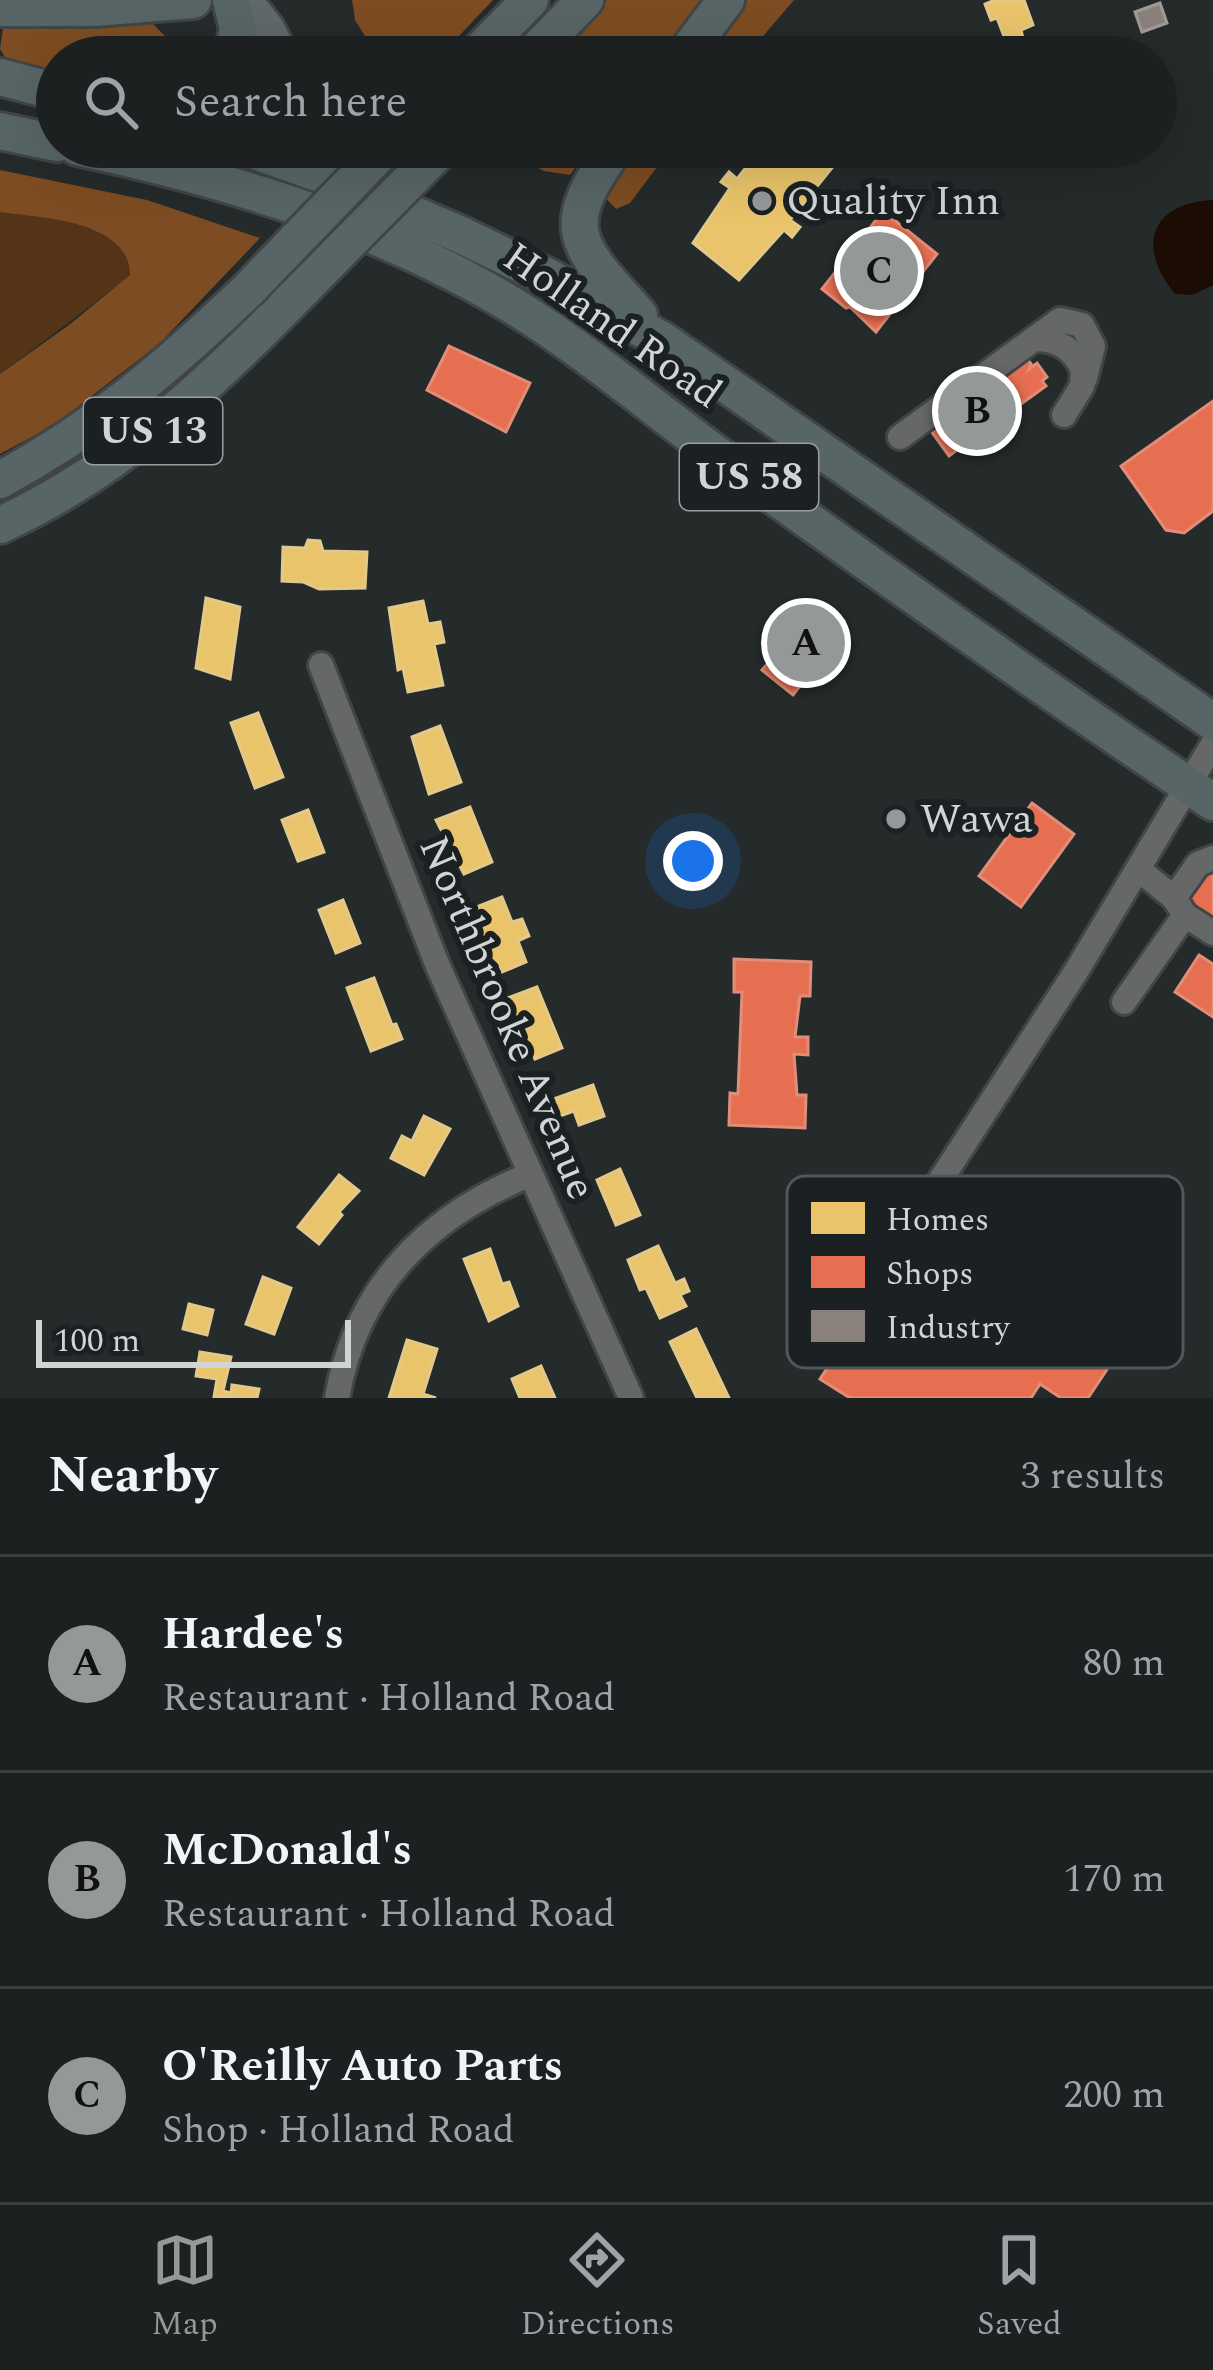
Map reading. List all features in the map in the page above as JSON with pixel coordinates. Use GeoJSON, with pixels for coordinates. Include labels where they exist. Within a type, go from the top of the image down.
{"type":"FeatureCollection","features":[{"type":"Feature","properties":{"kind":"highway"},"geometry":{"type":"LineString","coordinates":[[0,8],[193,0]]}},
{"type":"Feature","properties":{"kind":"highway"},"geometry":{"type":"LineString","coordinates":[[231,0],[237,36]]}},
{"type":"Feature","properties":{"kind":"highway"},"geometry":{"type":"LineString","coordinates":[[495,36],[530,0]]}},
{"type":"Feature","properties":{"kind":"highway"},"geometry":{"type":"LineString","coordinates":[[550,36],[585,0]]}},
{"type":"Feature","properties":{"kind":"highway"},"geometry":{"type":"LineString","coordinates":[[699,36],[726,0]]}},
{"type":"Feature","properties":{"kind":"highway"},"geometry":{"type":"LineString","coordinates":[[0,77],[36,86]]}},
{"type":"Feature","properties":{"kind":"highway"},"geometry":{"type":"LineString","coordinates":[[0,131],[36,139]]}},
{"type":"Feature","properties":{"kind":"highway","name":"US 58"},"geometry":{"type":"LineString","coordinates":[[159,168],[262,194]]}},
{"type":"Feature","properties":{"kind":"highway","name":"Holland Road"},"geometry":{"type":"LineString","coordinates":[[316,168],[550,278],[662,340],[1213,722]]}},
{"type":"Feature","properties":{"kind":"highway"},"geometry":{"type":"LineString","coordinates":[[0,480],[93,426],[126,401],[247,291],[366,168]]}},
{"type":"Feature","properties":{"kind":"highway","name":"US 13"},"geometry":{"type":"LineString","coordinates":[[0,525],[82,482],[176,413],[421,168]]}},
{"type":"Feature","properties":{"kind":"highway"},"geometry":{"type":"LineString","coordinates":[[601,168],[586,189],[578,218],[580,235],[607,280],[662,340]]}},
{"type":"Feature","properties":{"kind":"highway","name":"Holland Road"},"geometry":{"type":"LineString","coordinates":[[262,194],[413,254],[514,307],[1201,794]]}},
{"type":"Feature","properties":{"kind":"main road"},"geometry":{"type":"LineString","coordinates":[[247,0],[273,36]]}},
{"type":"Feature","properties":{"kind":"main road"},"geometry":{"type":"LineString","coordinates":[[262,194],[275,168]]}},
{"type":"Feature","properties":{"kind":"street"},"geometry":{"type":"LineString","coordinates":[[900,437],[1034,339],[1066,346],[1083,370],[1082,386],[1064,415]]}},
{"type":"Feature","properties":{"kind":"street","name":"Northbrooke Avenue"},"geometry":{"type":"LineString","coordinates":[[321,665],[437,964],[631,1398]]}},
{"type":"Feature","properties":{"kind":"street"},"geometry":{"type":"LineString","coordinates":[[943,1176],[1138,869],[1201,794],[1213,744]]}},
{"type":"Feature","properties":{"kind":"street"},"geometry":{"type":"LineString","coordinates":[[1124,1002],[1196,917],[1198,864],[1213,858]]}},
{"type":"Feature","properties":{"kind":"street"},"geometry":{"type":"LineString","coordinates":[[1138,869],[1196,917]]}},
{"type":"Feature","properties":{"kind":"street"},"geometry":{"type":"LineString","coordinates":[[337,1398],[362,1314],[402,1257],[462,1207],[530,1175]]}},
{"type":"Feature","properties":{"kind":"shaded area"},"geometry":{"type":"Polygon","coordinates":[[[352,0],[493,0],[459,36],[365,36],[355,20],[352,0]]]}},
{"type":"Feature","properties":{"kind":"shaded area"},"geometry":{"type":"Polygon","coordinates":[[[607,0],[702,0],[675,36],[572,36],[607,0]]]}},
{"type":"Feature","properties":{"kind":"shaded area"},"geometry":{"type":"Polygon","coordinates":[[[744,0],[794,0],[763,36],[717,36],[744,0]]]}},
{"type":"Feature","properties":{"kind":"shaded area"},"geometry":{"type":"Polygon","coordinates":[[[149,20],[165,36],[36,36],[36,70],[9,64],[0,49],[3,28],[149,20]]]}},
{"type":"Feature","properties":{"kind":"shaded area"},"geometry":{"type":"Polygon","coordinates":[[[538,168],[575,168],[570,175],[538,168]]]}},
{"type":"Feature","properties":{"kind":"shaded area"},"geometry":{"type":"Polygon","coordinates":[[[617,168],[656,168],[630,203],[616,209],[599,191],[617,168]]]}},
{"type":"Feature","properties":{"kind":"shaded area"},"geometry":{"type":"Polygon","coordinates":[[[0,170],[147,200],[260,238],[159,344],[54,425],[0,454],[0,374],[130,275],[126,257],[99,232],[58,220],[0,212],[0,170]]]}},
{"type":"Feature","properties":{"kind":"shaded area"},"geometry":{"type":"Polygon","coordinates":[[[1213,200],[1213,285],[1192,295],[1175,294],[1156,260],[1156,230],[1175,209],[1213,200]]]}},
{"type":"Feature","properties":{"kind":"shaded area"},"geometry":{"type":"Polygon","coordinates":[[[0,212],[58,220],[99,233],[126,257],[130,276],[0,374],[0,212]]]}},
{"type":"Feature","properties":{"kind":"building: Homes"},"geometry":{"type":"Polygon","coordinates":[[[1024,0],[1033,25],[1021,30],[1022,36],[1004,36],[985,4],[1024,0]]]}},
{"type":"Feature","properties":{"kind":"building: Homes","name":"Quality Inn"},"geometry":{"type":"Polygon","coordinates":[[[746,168],[832,168],[790,220],[800,227],[792,237],[784,230],[739,280],[693,243],[730,188],[721,182],[729,172],[737,179],[746,168]]]}},
{"type":"Feature","properties":{"kind":"building: Homes"},"geometry":{"type":"Polygon","coordinates":[[[308,540],[320,541],[323,551],[367,552],[365,588],[319,589],[282,581],[283,547],[305,548],[308,540]]]}},
{"type":"Feature","properties":{"kind":"building: Homes"},"geometry":{"type":"Polygon","coordinates":[[[206,598],[240,607],[230,679],[196,668],[206,598]]]}},
{"type":"Feature","properties":{"kind":"building: Homes"},"geometry":{"type":"Polygon","coordinates":[[[423,601],[428,624],[440,622],[444,642],[434,644],[443,685],[408,692],[403,668],[398,670],[389,608],[423,601]]]}},
{"type":"Feature","properties":{"kind":"building: Homes"},"geometry":{"type":"Polygon","coordinates":[[[258,713],[283,777],[255,788],[231,723],[258,713]]]}},
{"type":"Feature","properties":{"kind":"building: Homes"},"geometry":{"type":"Polygon","coordinates":[[[440,726],[461,782],[429,794],[412,737],[440,726]]]}},
{"type":"Feature","properties":{"kind":"building: Homes"},"geometry":{"type":"Polygon","coordinates":[[[470,807],[492,862],[464,874],[436,820],[470,807]]]}},
{"type":"Feature","properties":{"kind":"building: Homes"},"geometry":{"type":"Polygon","coordinates":[[[308,810],[324,852],[298,861],[282,820],[308,810]]]}},
{"type":"Feature","properties":{"kind":"building: Homes"},"geometry":{"type":"Polygon","coordinates":[[[502,897],[512,922],[522,919],[529,936],[518,941],[526,962],[495,975],[471,909],[502,897]]]}},
{"type":"Feature","properties":{"kind":"building: Homes"},"geometry":{"type":"Polygon","coordinates":[[[343,900],[360,943],[336,953],[319,910],[343,900]]]}},
{"type":"Feature","properties":{"kind":"building: Homes"},"geometry":{"type":"Polygon","coordinates":[[[374,978],[402,1039],[371,1051],[347,988],[374,978]]]}},
{"type":"Feature","properties":{"kind":"building: Homes"},"geometry":{"type":"Polygon","coordinates":[[[537,987],[562,1048],[535,1059],[505,999],[537,987]]]}},
{"type":"Feature","properties":{"kind":"building: Homes"},"geometry":{"type":"Polygon","coordinates":[[[593,1085],[604,1116],[579,1125],[574,1111],[554,1118],[548,1101],[593,1085]]]}},
{"type":"Feature","properties":{"kind":"building: Homes"},"geometry":{"type":"Polygon","coordinates":[[[424,1116],[450,1129],[424,1175],[391,1158],[402,1136],[412,1141],[424,1116]]]}},
{"type":"Feature","properties":{"kind":"building: Homes"},"geometry":{"type":"Polygon","coordinates":[[[620,1169],[640,1215],[616,1225],[597,1180],[620,1169]]]}},
{"type":"Feature","properties":{"kind":"building: Homes"},"geometry":{"type":"Polygon","coordinates":[[[339,1175],[359,1191],[319,1244],[298,1227],[339,1175]]]}},
{"type":"Feature","properties":{"kind":"building: Homes"},"geometry":{"type":"Polygon","coordinates":[[[658,1246],[675,1283],[684,1279],[689,1291],[680,1295],[686,1306],[660,1318],[646,1288],[640,1290],[628,1260],[658,1246]]]}},
{"type":"Feature","properties":{"kind":"building: Homes"},"geometry":{"type":"Polygon","coordinates":[[[490,1249],[502,1284],[509,1282],[518,1306],[489,1321],[464,1259],[490,1249]]]}},
{"type":"Feature","properties":{"kind":"building: Homes"},"geometry":{"type":"Polygon","coordinates":[[[263,1277],[291,1288],[274,1334],[246,1324],[263,1277]]]}},
{"type":"Feature","properties":{"kind":"building: Homes"},"geometry":{"type":"Polygon","coordinates":[[[189,1304],[213,1310],[207,1335],[183,1329],[189,1304]]]}},
{"type":"Feature","properties":{"kind":"building: Homes"},"geometry":{"type":"Polygon","coordinates":[[[696,1329],[729,1398],[697,1398],[670,1342],[696,1329]]]}},
{"type":"Feature","properties":{"kind":"building: Homes"},"geometry":{"type":"Polygon","coordinates":[[[407,1340],[437,1349],[423,1394],[436,1398],[389,1398],[407,1340]]]}},
{"type":"Feature","properties":{"kind":"building: Homes"},"geometry":{"type":"Polygon","coordinates":[[[200,1352],[231,1357],[223,1391],[231,1393],[232,1385],[259,1389],[257,1398],[214,1397],[217,1379],[196,1376],[200,1352]]]}},
{"type":"Feature","properties":{"kind":"building: Homes"},"geometry":{"type":"Polygon","coordinates":[[[541,1366],[555,1398],[520,1398],[512,1379],[541,1366]]]}},
{"type":"Feature","properties":{"kind":"building: Shops"},"geometry":{"type":"Polygon","coordinates":[[[883,211],[937,254],[876,332],[822,289],[883,211]]]}},
{"type":"Feature","properties":{"kind":"building: Shops"},"geometry":{"type":"Polygon","coordinates":[[[449,346],[530,383],[506,432],[427,390],[449,346]]]}},
{"type":"Feature","properties":{"kind":"building: Shops"},"geometry":{"type":"Polygon","coordinates":[[[1024,354],[1029,369],[1037,363],[1047,377],[1042,381],[1046,386],[949,456],[926,424],[1024,354]]]}},
{"type":"Feature","properties":{"kind":"building: Shops"},"geometry":{"type":"Polygon","coordinates":[[[1213,401],[1213,511],[1184,533],[1166,530],[1121,466],[1213,401]]]}},
{"type":"Feature","properties":{"kind":"building: Shops"},"geometry":{"type":"Polygon","coordinates":[[[820,602],[844,621],[819,654],[827,660],[819,669],[816,666],[793,695],[762,670],[820,602]]]}},
{"type":"Feature","properties":{"kind":"building: Shops"},"geometry":{"type":"Polygon","coordinates":[[[1032,803],[1074,834],[1021,907],[979,876],[1032,803]]]}},
{"type":"Feature","properties":{"kind":"building: Shops"},"geometry":{"type":"Polygon","coordinates":[[[1209,865],[1213,868],[1213,920],[1186,902],[1209,865]]]}},
{"type":"Feature","properties":{"kind":"building: Shops"},"geometry":{"type":"Polygon","coordinates":[[[1199,955],[1213,964],[1213,1017],[1175,992],[1199,955]]]}},
{"type":"Feature","properties":{"kind":"building: Shops"},"geometry":{"type":"Polygon","coordinates":[[[734,959],[811,962],[810,996],[800,996],[795,1037],[808,1037],[808,1055],[794,1054],[797,1095],[806,1095],[805,1128],[729,1125],[730,1093],[738,1094],[742,992],[734,992],[734,959]]]}},
{"type":"Feature","properties":{"kind":"building: Shops"},"geometry":{"type":"Polygon","coordinates":[[[827,1368],[1108,1368],[1088,1398],[1061,1398],[1040,1384],[1031,1398],[850,1398],[820,1379],[827,1368]]]}},
{"type":"Feature","properties":{"kind":"building: Industry"},"geometry":{"type":"Polygon","coordinates":[[[1160,3],[1167,23],[1142,32],[1135,12],[1160,3]]]}},
{"type":"Feature","properties":{"kind":"place","name":"Quality Inn"},"geometry":{"type":"Point","coordinates":[762,201]}},
{"type":"Feature","properties":{"kind":"place","name":"O'Reilly Auto Parts"},"geometry":{"type":"Point","coordinates":[879,271]}},
{"type":"Feature","properties":{"kind":"place","name":"McDonald's"},"geometry":{"type":"Point","coordinates":[977,411]}},
{"type":"Feature","properties":{"kind":"place","name":"Hardee's"},"geometry":{"type":"Point","coordinates":[806,643]}},
{"type":"Feature","properties":{"kind":"place","name":"Wawa"},"geometry":{"type":"Point","coordinates":[896,819]}}]}
